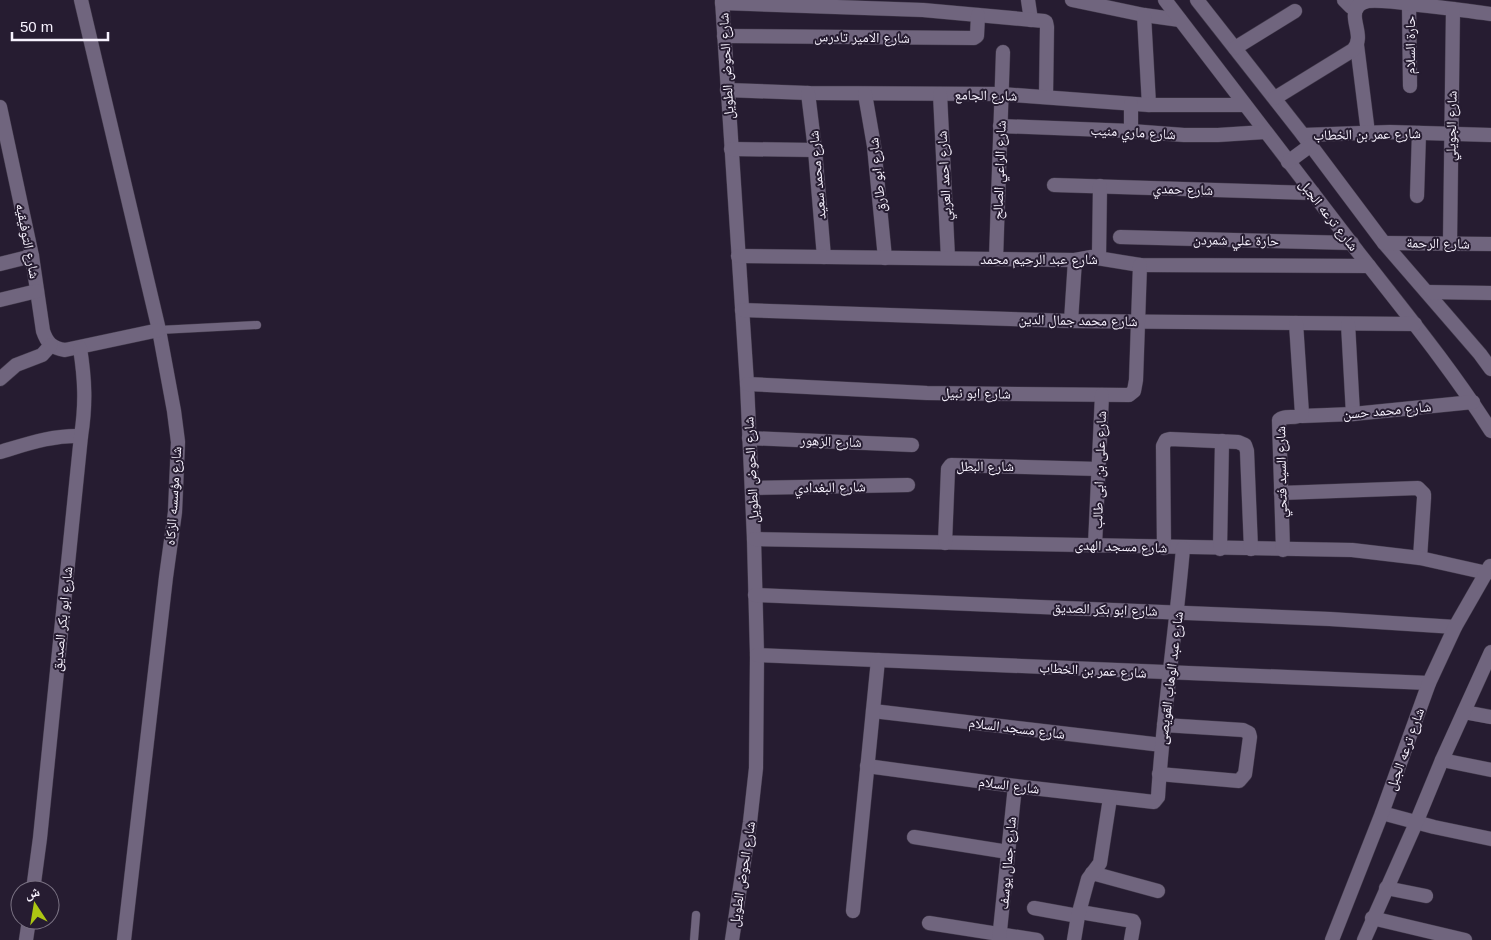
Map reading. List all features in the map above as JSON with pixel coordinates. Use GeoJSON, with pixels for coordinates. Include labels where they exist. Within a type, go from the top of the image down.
{"type":"FeatureCollection","features":[{"type":"Feature","properties":{"kind":"street","name":"شارع مؤسسه الزكاه"},"geometry":{"type":"LineString","coordinates":[[81,0],[159,330],[172,395],[178,442],[175,512],[124,940]]}},
{"type":"Feature","properties":{"kind":"street"},"geometry":{"type":"LineString","coordinates":[[1028,0],[1031,20]]}},
{"type":"Feature","properties":{"kind":"street"},"geometry":{"type":"LineString","coordinates":[[1072,0],[1180,20]]}},
{"type":"Feature","properties":{"kind":"street","name":"شارع ترعه الجبل"},"geometry":{"type":"LineString","coordinates":[[1165,0],[1288,162],[1415,324],[1473,402],[1491,431]]}},
{"type":"Feature","properties":{"kind":"street","name":"شارع ترعه الجبل"},"geometry":{"type":"LineString","coordinates":[[1197,0],[1275,98],[1384,243],[1485,354],[1491,369]]}},
{"type":"Feature","properties":{"kind":"street"},"geometry":{"type":"LineString","coordinates":[[1344,0],[1351,7],[1357,8]]}},
{"type":"Feature","properties":{"kind":"street"},"geometry":{"type":"LineString","coordinates":[[722,1],[932,6],[978,15],[1044,21],[1047,24],[1046,96]]}},
{"type":"Feature","properties":{"kind":"street","name":"شارع الحوض الطويل"},"geometry":{"type":"LineString","coordinates":[[722,1],[750,438],[757,655],[757,741],[753,795],[732,940]]}},
{"type":"Feature","properties":{"kind":"street"},"geometry":{"type":"LineString","coordinates":[[1275,98],[1353,50],[1359,40],[1355,20],[1357,8],[1362,3],[1389,1],[1491,14]]}},
{"type":"Feature","properties":{"kind":"street","name":"حارة السلام"},"geometry":{"type":"LineString","coordinates":[[1409,4],[1410,86]]}},
{"type":"Feature","properties":{"kind":"street","name":"شارع الجويلي"},"geometry":{"type":"LineString","coordinates":[[1450,244],[1453,9]]}},
{"type":"Feature","properties":{"kind":"street"},"geometry":{"type":"LineString","coordinates":[[1235,48],[1295,11]]}},
{"type":"Feature","properties":{"kind":"street"},"geometry":{"type":"LineString","coordinates":[[1144,14],[1149,105]]}},
{"type":"Feature","properties":{"kind":"street","name":"شارع الامير تادرس"},"geometry":{"type":"LineString","coordinates":[[724,36],[974,38],[977,36],[978,15]]}},
{"type":"Feature","properties":{"kind":"street"},"geometry":{"type":"LineString","coordinates":[[1357,45],[1368,133]]}},
{"type":"Feature","properties":{"kind":"street","name":"شارع الراعي الصالح"},"geometry":{"type":"LineString","coordinates":[[996,259],[1003,52]]}},
{"type":"Feature","properties":{"kind":"street","name":"شارع الجامع"},"geometry":{"type":"LineString","coordinates":[[727,90],[866,94],[1001,94],[1149,105],[1245,105]]}},
{"type":"Feature","properties":{"kind":"street","name":"شارع محمد سعيد"},"geometry":{"type":"LineString","coordinates":[[808,93],[816,150],[824,257]]}},
{"type":"Feature","properties":{"kind":"street","name":"شارع ابو طارق"},"geometry":{"type":"LineString","coordinates":[[866,94],[874,146],[885,258]]}},
{"type":"Feature","properties":{"kind":"street","name":"شارع احمد العربي"},"geometry":{"type":"LineString","coordinates":[[940,94],[948,258]]}},
{"type":"Feature","properties":{"kind":"street"},"geometry":{"type":"LineString","coordinates":[[1131,104],[1131,131]]}},
{"type":"Feature","properties":{"kind":"street","name":"شارع التوفيقيه"},"geometry":{"type":"LineString","coordinates":[[0,107],[32,256],[42,331],[46,340],[51,345]]}},
{"type":"Feature","properties":{"kind":"street","name":"شارع ماري منيب"},"geometry":{"type":"LineString","coordinates":[[1000,126],[1218,136],[1265,132]]}},
{"type":"Feature","properties":{"kind":"street","name":"شارع عمر بن الخطاب"},"geometry":{"type":"LineString","coordinates":[[1307,140],[1368,133],[1491,135]]}},
{"type":"Feature","properties":{"kind":"street"},"geometry":{"type":"LineString","coordinates":[[1417,196],[1419,133]]}},
{"type":"Feature","properties":{"kind":"street"},"geometry":{"type":"LineString","coordinates":[[1288,162],[1307,140]]}},
{"type":"Feature","properties":{"kind":"street"},"geometry":{"type":"LineString","coordinates":[[731,149],[816,150]]}},
{"type":"Feature","properties":{"kind":"street","name":"شارع حمدي"},"geometry":{"type":"LineString","coordinates":[[1054,185],[1313,193]]}},
{"type":"Feature","properties":{"kind":"street"},"geometry":{"type":"LineString","coordinates":[[1099,257],[1100,186]]}},
{"type":"Feature","properties":{"kind":"street","name":"حارة علي شمردن"},"geometry":{"type":"LineString","coordinates":[[1120,237],[1352,243]]}},
{"type":"Feature","properties":{"kind":"street","name":"شارع الرحمة"},"geometry":{"type":"LineString","coordinates":[[1384,243],[1491,244]]}},
{"type":"Feature","properties":{"kind":"street"},"geometry":{"type":"LineString","coordinates":[[0,264],[32,256]]}},
{"type":"Feature","properties":{"kind":"street","name":"شارع عبد الرحيم محمد"},"geometry":{"type":"LineString","coordinates":[[738,256],[1076,260],[1099,257],[1140,265],[1369,266]]}},
{"type":"Feature","properties":{"kind":"street"},"geometry":{"type":"LineString","coordinates":[[1071,321],[1076,260]]}},
{"type":"Feature","properties":{"kind":"street"},"geometry":{"type":"LineString","coordinates":[[1138,322],[1140,265]]}},
{"type":"Feature","properties":{"kind":"street"},"geometry":{"type":"LineString","coordinates":[[0,300],[37,291]]}},
{"type":"Feature","properties":{"kind":"street"},"geometry":{"type":"LineString","coordinates":[[1427,292],[1491,293]]}},
{"type":"Feature","properties":{"kind":"street","name":"شارع محمد جمال الدين"},"geometry":{"type":"LineString","coordinates":[[742,310],[1071,321],[1415,324]]}},
{"type":"Feature","properties":{"kind":"street","name":"شارع ابو نبيل"},"geometry":{"type":"LineString","coordinates":[[747,384],[927,393],[1124,396],[1134,391],[1138,322]]}},
{"type":"Feature","properties":{"kind":"street","name":"شارع السيد فتحي"},"geometry":{"type":"LineString","coordinates":[[1283,550],[1279,420],[1302,416],[1296,324]]}},
{"type":"Feature","properties":{"kind":"street"},"geometry":{"type":"LineString","coordinates":[[1348,324],[1353,414]]}},
{"type":"Feature","properties":{"kind":"street"},"geometry":{"type":"LineString","coordinates":[[0,379],[16,364],[42,355],[51,345],[65,350],[80,348],[159,330]]}},
{"type":"Feature","properties":{"kind":"street","name":"شارع ابو بكر الصديق"},"geometry":{"type":"LineString","coordinates":[[34,880],[85,411],[80,348]]}},
{"type":"Feature","properties":{"kind":"street","name":"شارع على بن ابى طالب"},"geometry":{"type":"LineString","coordinates":[[1095,546],[1102,395]]}},
{"type":"Feature","properties":{"kind":"street","name":"شارع محمد حسن"},"geometry":{"type":"LineString","coordinates":[[1302,416],[1353,414],[1473,402]]}},
{"type":"Feature","properties":{"kind":"street"},"geometry":{"type":"LineString","coordinates":[[0,452],[51,437],[81,436]]}},
{"type":"Feature","properties":{"kind":"street","name":"شارع الزهور"},"geometry":{"type":"LineString","coordinates":[[750,438],[912,444]]}},
{"type":"Feature","properties":{"kind":"street"},"geometry":{"type":"LineString","coordinates":[[1164,548],[1163,446],[1166,440],[1170,439],[1242,443],[1246,448],[1251,549]]}},
{"type":"Feature","properties":{"kind":"street"},"geometry":{"type":"LineString","coordinates":[[1220,549],[1222,441]]}},
{"type":"Feature","properties":{"kind":"street","name":"شارع البطل"},"geometry":{"type":"LineString","coordinates":[[945,543],[948,469],[951,465],[1099,469]]}},
{"type":"Feature","properties":{"kind":"street","name":"شارع البغدادي"},"geometry":{"type":"LineString","coordinates":[[752,488],[908,485]]}},
{"type":"Feature","properties":{"kind":"street"},"geometry":{"type":"LineString","coordinates":[[1281,493],[1418,488],[1424,494],[1420,558]]}},
{"type":"Feature","properties":{"kind":"street","name":"شارع مسجد الهدى"},"geometry":{"type":"LineString","coordinates":[[754,540],[1352,550],[1489,569]]}},
{"type":"Feature","properties":{"kind":"street","name":"شارع عبد الوهاب القويصى"},"geometry":{"type":"LineString","coordinates":[[1150,803],[1154,802],[1158,797],[1183,548]]}},
{"type":"Feature","properties":{"kind":"street","name":"شارع ترعه الجبل"},"geometry":{"type":"LineString","coordinates":[[1332,940],[1382,813],[1429,683],[1455,627],[1489,569]]}},
{"type":"Feature","properties":{"kind":"street","name":"شارع ابو بكر الصديق"},"geometry":{"type":"LineString","coordinates":[[755,595],[1178,612],[1455,627]]}},
{"type":"Feature","properties":{"kind":"street","name":"شارع عمر بن الخطاب"},"geometry":{"type":"LineString","coordinates":[[757,655],[1429,683]]}},
{"type":"Feature","properties":{"kind":"street"},"geometry":{"type":"LineString","coordinates":[[1364,940],[1442,760],[1490,658]]}},
{"type":"Feature","properties":{"kind":"street"},"geometry":{"type":"LineString","coordinates":[[853,911],[878,660]]}},
{"type":"Feature","properties":{"kind":"street","name":"شارع مسجد السلام"},"geometry":{"type":"LineString","coordinates":[[873,711],[1162,745]]}},
{"type":"Feature","properties":{"kind":"street"},"geometry":{"type":"LineString","coordinates":[[1464,712],[1491,717]]}},
{"type":"Feature","properties":{"kind":"street"},"geometry":{"type":"LineString","coordinates":[[1159,774],[1239,781],[1245,774],[1250,737],[1249,733],[1243,730],[1164,725]]}},
{"type":"Feature","properties":{"kind":"street"},"geometry":{"type":"LineString","coordinates":[[1442,760],[1491,770]]}},
{"type":"Feature","properties":{"kind":"street","name":"شارع السلام"},"geometry":{"type":"LineString","coordinates":[[867,766],[1150,803]]}},
{"type":"Feature","properties":{"kind":"street","name":"شارع جمال يوسف"},"geometry":{"type":"LineString","coordinates":[[999,937],[1015,786]]}},
{"type":"Feature","properties":{"kind":"street"},"geometry":{"type":"LineString","coordinates":[[1074,940],[1088,879],[1100,863],[1110,798]]}},
{"type":"Feature","properties":{"kind":"street"},"geometry":{"type":"LineString","coordinates":[[1382,813],[1416,823],[1491,839]]}},
{"type":"Feature","properties":{"kind":"street"},"geometry":{"type":"LineString","coordinates":[[914,837],[1008,852]]}},
{"type":"Feature","properties":{"kind":"street"},"geometry":{"type":"LineString","coordinates":[[1092,872],[1158,891]]}},
{"type":"Feature","properties":{"kind":"street"},"geometry":{"type":"LineString","coordinates":[[1386,888],[1426,896]]}},
{"type":"Feature","properties":{"kind":"street"},"geometry":{"type":"LineString","coordinates":[[1034,908],[1133,921],[1131,940]]}},
{"type":"Feature","properties":{"kind":"street"},"geometry":{"type":"LineString","coordinates":[[1372,918],[1465,940]]}},
{"type":"Feature","properties":{"kind":"street"},"geometry":{"type":"LineString","coordinates":[[929,923],[959,934],[1029,939]]}},
{"type":"Feature","properties":{"kind":"lane"},"geometry":{"type":"LineString","coordinates":[[159,330],[257,325]]}},
{"type":"Feature","properties":{"kind":"lane"},"geometry":{"type":"LineString","coordinates":[[694,940],[696,915]]}}]}
